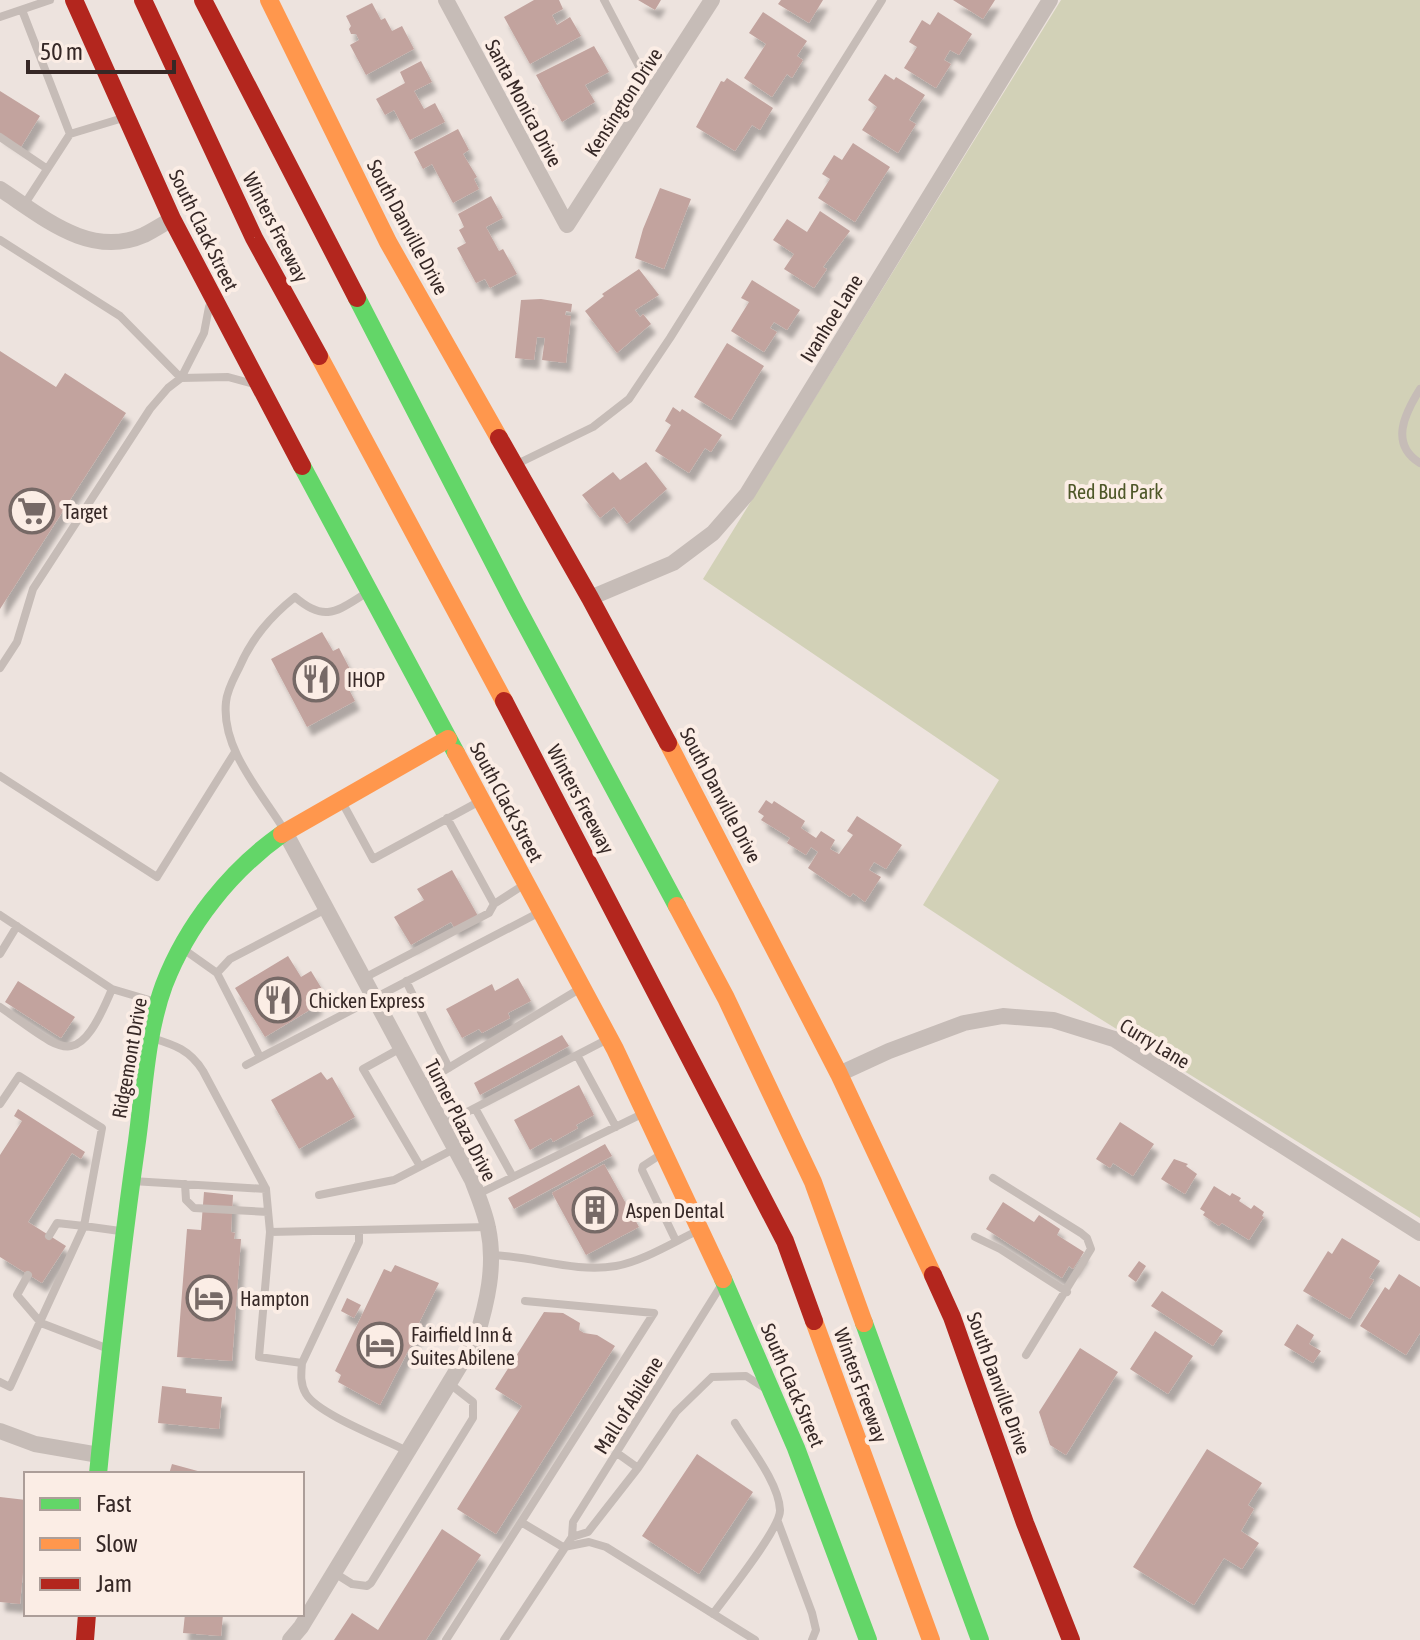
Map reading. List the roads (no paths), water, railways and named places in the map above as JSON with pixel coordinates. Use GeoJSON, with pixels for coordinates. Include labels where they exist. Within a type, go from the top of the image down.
{"type":"FeatureCollection","features":[{"type":"Feature","properties":{"kind":"main road","name":"South Clack Street"},"geometry":{"type":"LineString","coordinates":[[74,0],[172,219],[211,296],[609,1039],[645,1113],[724,1280],[796,1448],[868,1640]]}},
{"type":"Feature","properties":{"kind":"main road","name":"Winters Freeway"},"geometry":{"type":"LineString","coordinates":[[143,0],[254,238],[606,892],[785,1241],[931,1640]]}},
{"type":"Feature","properties":{"kind":"main road","name":"Winters Freeway"},"geometry":{"type":"LineString","coordinates":[[203,0],[516,606],[726,998],[807,1168],[980,1640]]}},
{"type":"Feature","properties":{"kind":"main road","name":"South Danville Drive"},"geometry":{"type":"LineString","coordinates":[[269,0],[388,242],[590,598],[726,851],[839,1074],[952,1317],[1025,1523],[1071,1640]]}},
{"type":"Feature","properties":{"kind":"main road","name":"Ridgemont Drive"},"geometry":{"type":"LineString","coordinates":[[98,1472],[124,1232],[151,1037],[164,986],[192,926],[254,854],[285,832],[448,739]]}},
{"type":"Feature","properties":{"kind":"main road"},"geometry":{"type":"LineString","coordinates":[[85,1640],[87,1616]]}},
{"type":"Feature","properties":{"kind":"street","name":"Santa Monica Drive"},"geometry":{"type":"LineString","coordinates":[[446,0],[567,225]]}},
{"type":"Feature","properties":{"kind":"street","name":"Kensington Drive"},"geometry":{"type":"LineString","coordinates":[[567,225],[712,0]]}},
{"type":"Feature","properties":{"kind":"street","name":"Ivanhoe Lane"},"geometry":{"type":"LineString","coordinates":[[590,598],[673,563],[713,533],[747,494],[1050,0]]}},
{"type":"Feature","properties":{"kind":"street"},"geometry":{"type":"LineString","coordinates":[[0,189],[65,232],[84,239],[104,242],[142,236],[172,219]]}},
{"type":"Feature","properties":{"kind":"street","name":"Turner Plaza Drive"},"geometry":{"type":"LineString","coordinates":[[285,832],[456,1148],[488,1227],[490,1255],[487,1301],[476,1339],[301,1627],[290,1640]]}},
{"type":"Feature","properties":{"kind":"street","name":"Curry Lane"},"geometry":{"type":"LineString","coordinates":[[839,1074],[889,1051],[964,1023],[1003,1016],[1053,1020],[1114,1039],[1420,1233]]}},
{"type":"Feature","properties":{"kind":"street"},"geometry":{"type":"LineString","coordinates":[[0,1431],[35,1444],[99,1455]]}},
{"type":"Feature","properties":{"kind":"lane"},"geometry":{"type":"LineString","coordinates":[[0,17],[50,0]]}},
{"type":"Feature","properties":{"kind":"lane"},"geometry":{"type":"LineString","coordinates":[[604,0],[653,92]]}},
{"type":"Feature","properties":{"kind":"lane"},"geometry":{"type":"LineString","coordinates":[[514,465],[593,427],[629,399],[882,0]]}},
{"type":"Feature","properties":{"kind":"lane"},"geometry":{"type":"LineString","coordinates":[[22,10],[70,134]]}},
{"type":"Feature","properties":{"kind":"lane"},"geometry":{"type":"LineString","coordinates":[[24,205],[70,134],[126,117]]}},
{"type":"Feature","properties":{"kind":"lane"},"geometry":{"type":"LineString","coordinates":[[0,137],[46,168]]}},
{"type":"Feature","properties":{"kind":"lane"},"geometry":{"type":"LineString","coordinates":[[0,240],[120,316],[181,378],[228,377],[258,386]]}},
{"type":"Feature","properties":{"kind":"lane"},"geometry":{"type":"LineString","coordinates":[[0,668],[17,642],[33,589],[150,409],[181,378],[204,333],[211,296]]}},
{"type":"Feature","properties":{"kind":"lane"},"geometry":{"type":"LineString","coordinates":[[1420,389],[1407,410],[1401,431],[1406,450],[1420,463]]}},
{"type":"Feature","properties":{"kind":"lane"},"geometry":{"type":"LineString","coordinates":[[285,832],[235,752],[225,724],[226,700],[244,655],[258,632],[295,597],[308,609],[320,614],[333,613],[369,591]]}},
{"type":"Feature","properties":{"kind":"lane"},"geometry":{"type":"LineString","coordinates":[[0,776],[157,877],[235,752]]}},
{"type":"Feature","properties":{"kind":"lane"},"geometry":{"type":"LineString","coordinates":[[342,801],[373,859],[481,800]]}},
{"type":"Feature","properties":{"kind":"lane"},"geometry":{"type":"LineString","coordinates":[[447,818],[494,904]]}},
{"type":"Feature","properties":{"kind":"lane"},"geometry":{"type":"LineString","coordinates":[[364,979],[489,913],[494,904],[525,884]]}},
{"type":"Feature","properties":{"kind":"lane"},"geometry":{"type":"LineString","coordinates":[[217,973],[230,959],[326,908]]}},
{"type":"Feature","properties":{"kind":"lane"},"geometry":{"type":"LineString","coordinates":[[246,1065],[541,912]]}},
{"type":"Feature","properties":{"kind":"lane"},"geometry":{"type":"LineString","coordinates":[[0,915],[112,989],[160,1003]]}},
{"type":"Feature","properties":{"kind":"lane"},"geometry":{"type":"LineString","coordinates":[[0,954],[17,926]]}},
{"type":"Feature","properties":{"kind":"lane"},"geometry":{"type":"LineString","coordinates":[[182,948],[217,973],[260,1057]]}},
{"type":"Feature","properties":{"kind":"lane"},"geometry":{"type":"LineString","coordinates":[[406,981],[449,1068]]}},
{"type":"Feature","properties":{"kind":"lane"},"geometry":{"type":"LineString","coordinates":[[422,1084],[581,988]]}},
{"type":"Feature","properties":{"kind":"lane"},"geometry":{"type":"LineString","coordinates":[[0,1007],[57,1045],[71,1048],[86,1037],[103,1011],[112,989]]}},
{"type":"Feature","properties":{"kind":"lane"},"geometry":{"type":"LineString","coordinates":[[151,1037],[194,1056],[266,1189],[270,1232],[259,1357],[302,1363]]}},
{"type":"Feature","properties":{"kind":"lane"},"geometry":{"type":"LineString","coordinates":[[444,1124],[609,1039]]}},
{"type":"Feature","properties":{"kind":"lane"},"geometry":{"type":"LineString","coordinates":[[401,1047],[363,1069],[420,1166]]}},
{"type":"Feature","properties":{"kind":"lane"},"geometry":{"type":"LineString","coordinates":[[577,1055],[616,1127]]}},
{"type":"Feature","properties":{"kind":"lane"},"geometry":{"type":"LineString","coordinates":[[0,1104],[19,1076],[102,1128],[84,1226],[10,1387],[0,1382]]}},
{"type":"Feature","properties":{"kind":"lane"},"geometry":{"type":"LineString","coordinates":[[475,1108],[513,1177]]}},
{"type":"Feature","properties":{"kind":"lane"},"geometry":{"type":"LineString","coordinates":[[477,1194],[645,1113]]}},
{"type":"Feature","properties":{"kind":"lane"},"geometry":{"type":"LineString","coordinates":[[319,1195],[394,1180],[456,1148]]}},
{"type":"Feature","properties":{"kind":"lane"},"geometry":{"type":"LineString","coordinates":[[664,1153],[642,1170],[676,1241]]}},
{"type":"Feature","properties":{"kind":"lane"},"geometry":{"type":"LineString","coordinates":[[993,1178],[1087,1238],[1091,1249],[1026,1355]]}},
{"type":"Feature","properties":{"kind":"lane"},"geometry":{"type":"LineString","coordinates":[[131,1181],[266,1189]]}},
{"type":"Feature","properties":{"kind":"lane"},"geometry":{"type":"LineString","coordinates":[[185,1184],[186,1200],[194,1208],[268,1212]]}},
{"type":"Feature","properties":{"kind":"lane"},"geometry":{"type":"LineString","coordinates":[[49,1236],[57,1223],[124,1232]]}},
{"type":"Feature","properties":{"kind":"lane"},"geometry":{"type":"LineString","coordinates":[[270,1232],[488,1227]]}},
{"type":"Feature","properties":{"kind":"lane"},"geometry":{"type":"LineString","coordinates":[[490,1255],[527,1257],[568,1266],[614,1266],[631,1262],[700,1229]]}},
{"type":"Feature","properties":{"kind":"lane"},"geometry":{"type":"LineString","coordinates":[[359,1230],[359,1242],[302,1363],[301,1380],[307,1395],[319,1407],[407,1451]]}},
{"type":"Feature","properties":{"kind":"lane"},"geometry":{"type":"LineString","coordinates":[[975,1237],[1000,1249],[1067,1292]]}},
{"type":"Feature","properties":{"kind":"lane"},"geometry":{"type":"LineString","coordinates":[[28,1275],[17,1295],[41,1323],[110,1350]]}},
{"type":"Feature","properties":{"kind":"lane","name":"Mall of Abilene"},"geometry":{"type":"LineString","coordinates":[[504,1640],[572,1537],[573,1522],[724,1280]]}},
{"type":"Feature","properties":{"kind":"lane"},"geometry":{"type":"LineString","coordinates":[[446,1640],[654,1313],[525,1301]]}},
{"type":"Feature","properties":{"kind":"lane"},"geometry":{"type":"LineString","coordinates":[[572,1537],[588,1532],[638,1468],[676,1412],[712,1377],[746,1376],[772,1393]]}},
{"type":"Feature","properties":{"kind":"lane"},"geometry":{"type":"LineString","coordinates":[[333,1572],[352,1584],[367,1586],[371,1583],[468,1428],[473,1418],[473,1402],[450,1384]]}},
{"type":"Feature","properties":{"kind":"lane"},"geometry":{"type":"LineString","coordinates":[[713,1614],[778,1522],[781,1512],[765,1471],[735,1423]]}},
{"type":"Feature","properties":{"kind":"lane"},"geometry":{"type":"LineString","coordinates":[[617,1453],[638,1468]]}},
{"type":"Feature","properties":{"kind":"lane"},"geometry":{"type":"LineString","coordinates":[[521,1522],[563,1547],[596,1542],[755,1640]]}},
{"type":"Feature","properties":{"kind":"lane"},"geometry":{"type":"LineString","coordinates":[[778,1522],[812,1613],[816,1630],[812,1640]]}},
{"type":"Feature","properties":{"kind":"place","name":"Target"},"geometry":{"type":"Point","coordinates":[32,511]}},
{"type":"Feature","properties":{"kind":"place","name":"IHOP"},"geometry":{"type":"Point","coordinates":[316,679]}},
{"type":"Feature","properties":{"kind":"place","name":"Chicken Express"},"geometry":{"type":"Point","coordinates":[278,1000]}},
{"type":"Feature","properties":{"kind":"place","name":"Aspen Dental"},"geometry":{"type":"Point","coordinates":[595,1210]}},
{"type":"Feature","properties":{"kind":"place","name":"Hampton"},"geometry":{"type":"Point","coordinates":[209,1298]}},
{"type":"Feature","properties":{"kind":"place","name":"Fairfield Inn & Suites Abilene"},"geometry":{"type":"Point","coordinates":[380,1345]}},
{"type":"Feature","properties":{"kind":"park label","name":"Red Bud Park"},"geometry":{"type":"Point","coordinates":[1115,491]}}]}
